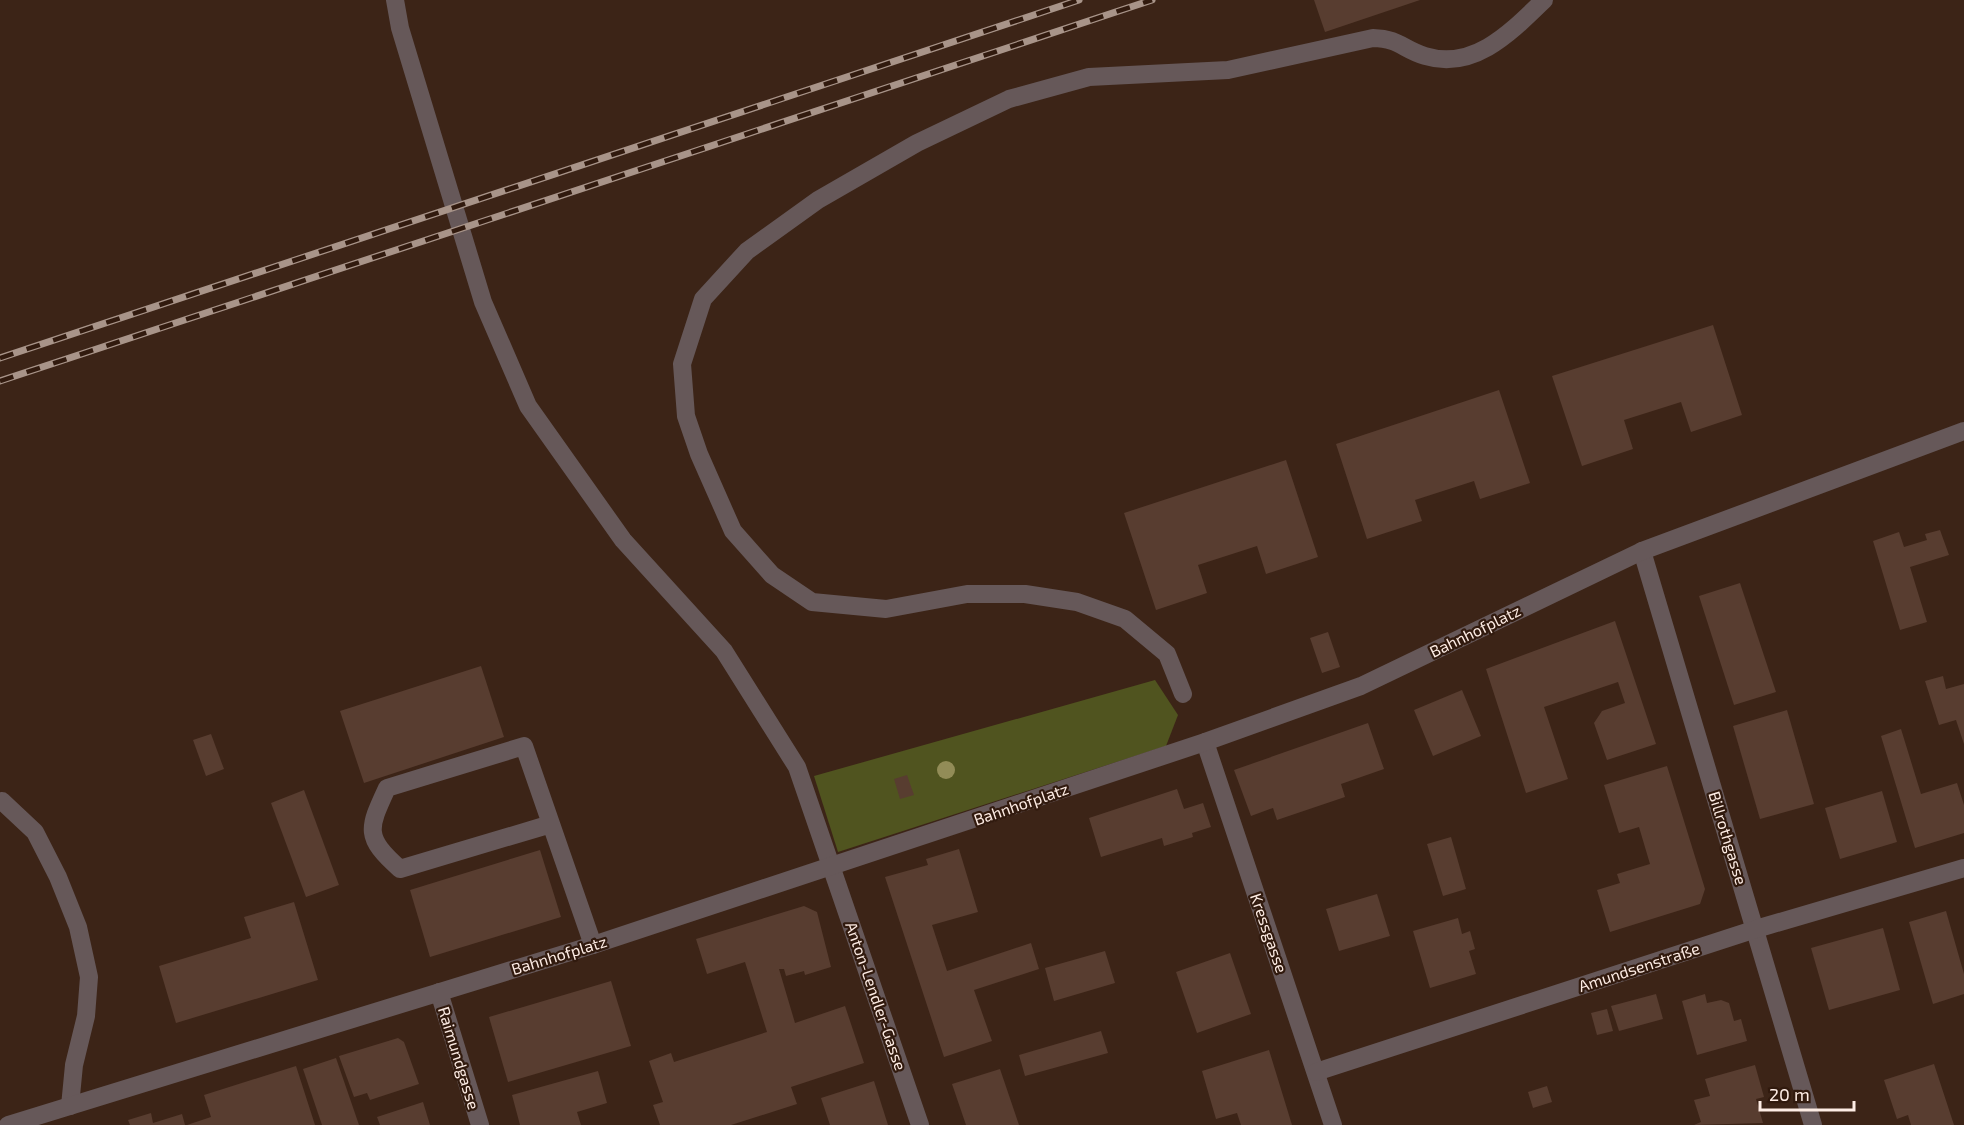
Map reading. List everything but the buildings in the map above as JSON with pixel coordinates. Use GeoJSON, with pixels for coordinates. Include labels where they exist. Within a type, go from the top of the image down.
{"type":"FeatureCollection","features":[{"type":"Feature","properties":{"kind":"street","name":"Anton-Lendler-Gasse"},"geometry":{"type":"LineString","coordinates":[[395,0],[400,28],[483,302],[528,406],[623,540],[724,651],[796,767],[920,1125]]}},
{"type":"Feature","properties":{"kind":"street"},"geometry":{"type":"LineString","coordinates":[[1183,694],[1167,654],[1125,619],[1077,602],[1025,594],[967,594],[886,609],[812,602],[772,575],[733,531],[699,454],[686,416],[682,364],[703,299],[747,251],[818,200],[917,143],[1010,99],[1089,77],[1228,70],[1372,38],[1392,39],[1421,55],[1440,60],[1463,60],[1511,32],[1544,0]]}},
{"type":"Feature","properties":{"kind":"street","name":"Bahnhofplatz"},"geometry":{"type":"LineString","coordinates":[[8,1125],[61,1114],[439,992],[593,945],[832,868],[1205,742],[1361,686],[1642,551],[1964,431]]}},
{"type":"Feature","properties":{"kind":"street","name":"Billrothgasse"},"geometry":{"type":"LineString","coordinates":[[1642,551],[1813,1125]]}},
{"type":"Feature","properties":{"kind":"street","name":"Kressgasse"},"geometry":{"type":"LineString","coordinates":[[1205,742],[1333,1125]]}},
{"type":"Feature","properties":{"kind":"street"},"geometry":{"type":"LineString","coordinates":[[551,824],[400,869],[377,849],[372,821],[387,788],[524,746],[593,945]]}},
{"type":"Feature","properties":{"kind":"street"},"geometry":{"type":"LineString","coordinates":[[2,801],[35,832],[58,877],[78,927],[89,977],[86,1016],[61,1114]]}},
{"type":"Feature","properties":{"kind":"street","name":"Amundsenstraße"},"geometry":{"type":"LineString","coordinates":[[1316,1072],[1756,929],[1964,868]]}},
{"type":"Feature","properties":{"kind":"street","name":"Raimundgasse"},"geometry":{"type":"LineString","coordinates":[[439,992],[480,1125]]}},
{"type":"Feature","properties":{"kind":"green space"},"geometry":{"type":"Polygon","coordinates":[[[1155,680],[1178,715],[1166,746],[838,852],[814,776],[1155,680]]]}},
{"type":"Feature","properties":{"kind":"railway"},"geometry":{"type":"LineString","coordinates":[[0,358],[1079,0]]}},
{"type":"Feature","properties":{"kind":"railway"},"geometry":{"type":"LineString","coordinates":[[0,381],[1152,0]]}}]}
